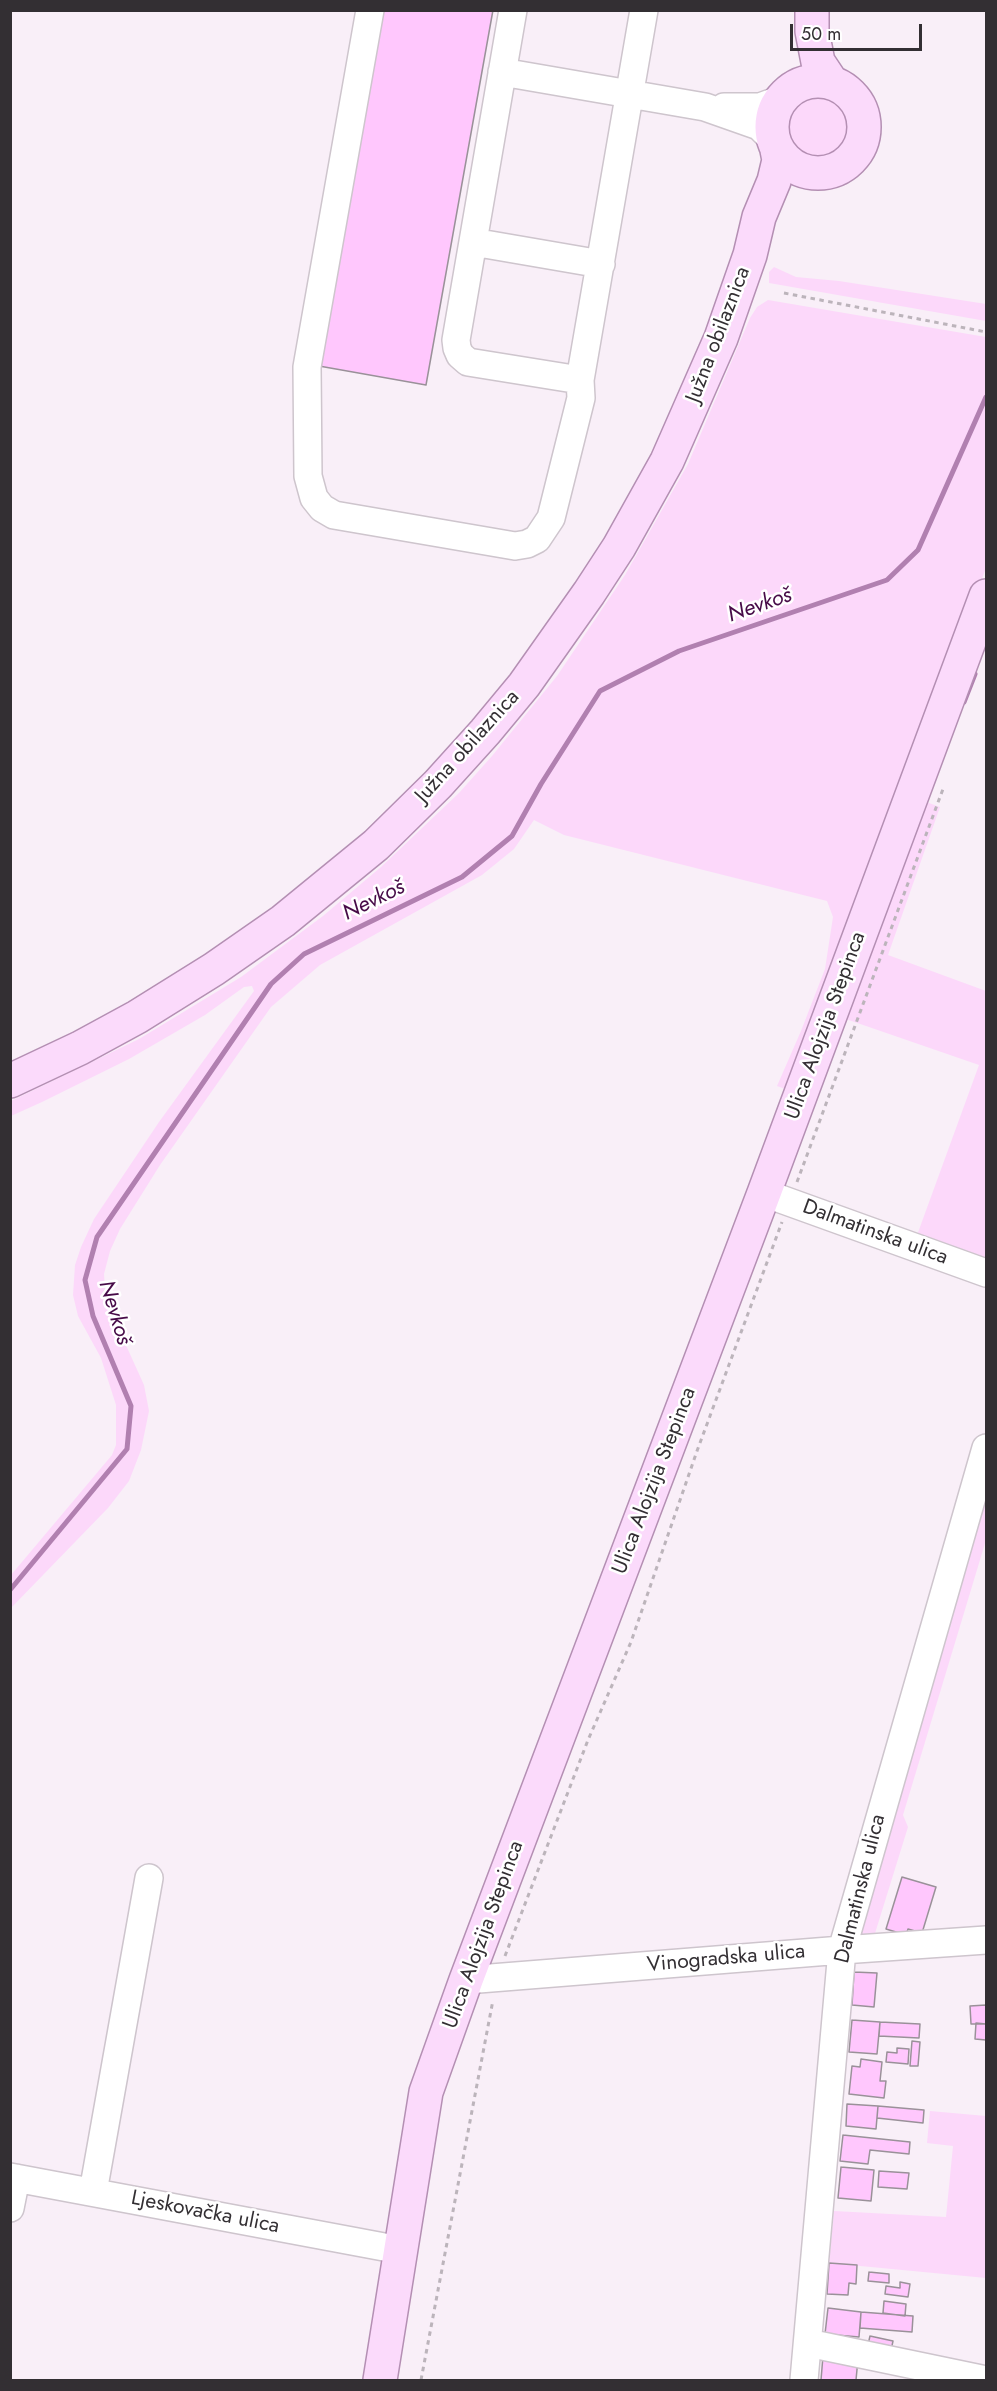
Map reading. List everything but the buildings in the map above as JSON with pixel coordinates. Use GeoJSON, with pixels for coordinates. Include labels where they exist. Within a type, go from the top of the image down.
{"type":"FeatureCollection","features":[{"type":"Feature","properties":{"kind":"main road"},"geometry":{"type":"LineString","coordinates":[[787,93],[814,80],[844,88],[856,100],[863,117],[863,135],[856,152],[844,165],[827,172],[809,172],[792,165],[775,145],[772,120],[801,65],[804,10]]}},
{"type":"Feature","properties":{"kind":"main road"},"geometry":{"type":"LineString","coordinates":[[812,10],[812,32],[818,62],[832,83]]}},
{"type":"Feature","properties":{"kind":"main road","name":"Južna obilaznica"},"geometry":{"type":"LineString","coordinates":[[750,255],[753,233],[777,171],[779,160],[775,145]]}},
{"type":"Feature","properties":{"kind":"main road","name":"Južna obilaznica"},"geometry":{"type":"LineString","coordinates":[[10,1081],[80,1048],[137,1017],[214,969],[283,921],[376,845],[438,784],[477,741],[524,685],[619,547],[667,461],[698,393],[721,338],[750,255],[771,212],[793,182],[809,172]]}},
{"type":"Feature","properties":{"kind":"main road","name":"Ulica Alojzija Stepinca"},"geometry":{"type":"LineString","coordinates":[[380,2380],[426,2092],[482,1979],[777,1198],[987,596]]}},
{"type":"Feature","properties":{"kind":"street"},"geometry":{"type":"LineString","coordinates":[[370,10],[307,367],[308,476],[314,498],[322,508],[334,515],[515,546],[537,539],[551,518],[581,398],[579,380],[644,10]]}},
{"type":"Feature","properties":{"kind":"street"},"geometry":{"type":"LineString","coordinates":[[513,10],[456,340],[460,355],[468,362],[579,380]]}},
{"type":"Feature","properties":{"kind":"street"},"geometry":{"type":"LineString","coordinates":[[502,72],[705,107],[759,126],[775,145]]}},
{"type":"Feature","properties":{"kind":"street"},"geometry":{"type":"LineString","coordinates":[[705,107],[760,107],[787,93]]}},
{"type":"Feature","properties":{"kind":"street"},"geometry":{"type":"LineString","coordinates":[[473,242],[601,264]]}},
{"type":"Feature","properties":{"kind":"street","name":"Dalmatinska ulica"},"geometry":{"type":"LineString","coordinates":[[777,1198],[987,1273]]}},
{"type":"Feature","properties":{"kind":"street","name":"Dalmatinska ulica"},"geometry":{"type":"LineString","coordinates":[[804,2380],[842,1950],[987,1448]]}},
{"type":"Feature","properties":{"kind":"street"},"geometry":{"type":"LineString","coordinates":[[93,2192],[149,1878]]}},
{"type":"Feature","properties":{"kind":"street","name":"Vinogradska ulica"},"geometry":{"type":"LineString","coordinates":[[482,1979],[987,1940]]}},
{"type":"Feature","properties":{"kind":"street"},"geometry":{"type":"LineString","coordinates":[[10,2208],[13,2178]]}},
{"type":"Feature","properties":{"kind":"street","name":"Ljeskovačka ulica"},"geometry":{"type":"LineString","coordinates":[[13,2178],[400,2250]]}},
{"type":"Feature","properties":{"kind":"street"},"geometry":{"type":"LineString","coordinates":[[808,2343],[987,2380]]}},
{"type":"Feature","properties":{"kind":"path"},"geometry":{"type":"LineString","coordinates":[[784,292],[987,332]]}},
{"type":"Feature","properties":{"kind":"path"},"geometry":{"type":"LineString","coordinates":[[421,2380],[482,1979],[631,1642],[697,1450],[777,1198],[945,784]]}},
{"type":"Feature","properties":{"kind":"shaded area"},"geometry":{"type":"Polygon","coordinates":[[[818,95],[830,97],[840,104],[847,114],[849,126],[847,138],[840,148],[830,155],[818,157],[806,155],[796,148],[789,138],[787,126],[789,114],[796,104],[806,97],[818,95]]]}},
{"type":"Feature","properties":{"kind":"shaded area"},"geometry":{"type":"Polygon","coordinates":[[[774,267],[796,277],[839,281],[986,304],[986,321],[769,283],[769,272],[774,267]]]}},
{"type":"Feature","properties":{"kind":"shaded area"},"geometry":{"type":"Polygon","coordinates":[[[768,300],[986,337],[986,568],[791,1091],[777,1086],[825,969],[833,917],[827,901],[564,835],[534,820],[514,849],[482,875],[320,965],[271,1007],[160,1165],[120,1229],[110,1251],[104,1274],[105,1289],[120,1332],[144,1385],[149,1411],[141,1450],[129,1481],[108,1508],[11,1608],[11,1575],[112,1455],[116,1445],[116,1405],[101,1358],[78,1316],[73,1295],[75,1265],[81,1247],[94,1219],[159,1122],[254,991],[252,986],[244,987],[205,1015],[129,1059],[11,1116],[11,1101],[139,1039],[241,977],[323,916],[381,867],[459,793],[557,676],[625,575],[688,464],[750,318],[757,307],[768,300]]]}},
{"type":"Feature","properties":{"kind":"shaded area"},"geometry":{"type":"Polygon","coordinates":[[[918,799],[940,807],[888,955],[986,991],[986,1265],[916,1238],[979,1065],[840,1017],[918,799]]]}},
{"type":"Feature","properties":{"kind":"shaded area"},"geometry":{"type":"Polygon","coordinates":[[[986,1482],[986,1540],[903,1815],[908,1827],[872,1943],[852,1943],[986,1482]]]}},
{"type":"Feature","properties":{"kind":"shaded area"},"geometry":{"type":"Polygon","coordinates":[[[930,2111],[986,2116],[986,2278],[829,2263],[834,2211],[946,2217],[953,2146],[927,2143],[930,2111]]]}},
{"type":"Feature","properties":{"kind":"waterway","name":"Nevkoš"},"geometry":{"type":"LineString","coordinates":[[10,1590],[127,1449],[131,1406],[93,1316],[85,1280],[97,1237],[271,984],[304,954],[462,877],[512,836],[541,784],[600,691],[679,651],[887,580],[918,550],[986,397]]}},
{"type":"Feature","properties":{"kind":"waterway"},"geometry":{"type":"LineString","coordinates":[[964,702],[975,674]]}}]}
